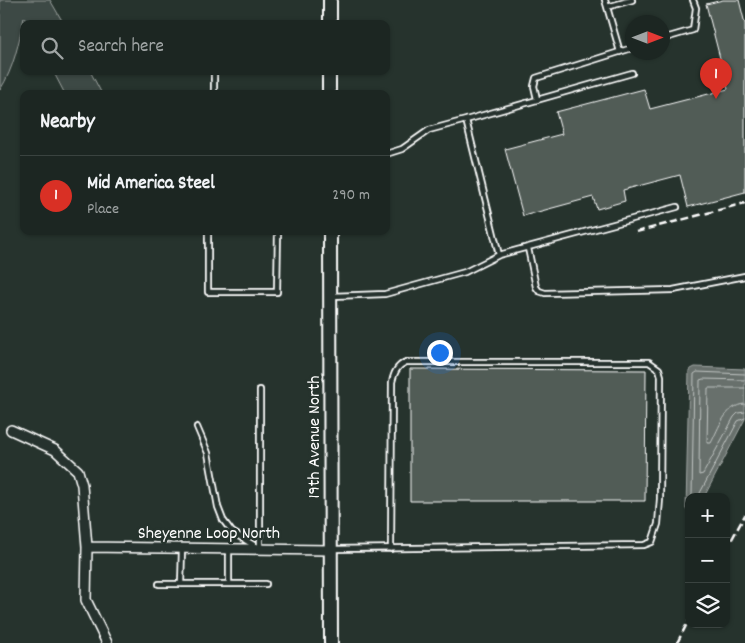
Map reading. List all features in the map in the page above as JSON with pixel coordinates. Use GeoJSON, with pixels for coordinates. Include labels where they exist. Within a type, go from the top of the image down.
{"type":"FeatureCollection","features":[{"type":"Feature","properties":{"kind":"street"},"geometry":{"type":"LineString","coordinates":[[330,0],[330,20]]}},
{"type":"Feature","properties":{"kind":"street"},"geometry":{"type":"LineString","coordinates":[[329,90],[330,75]]}},
{"type":"Feature","properties":{"kind":"street","name":"19th Avenue North"},"geometry":{"type":"LineString","coordinates":[[330,235],[331,643]]}},
{"type":"Feature","properties":{"kind":"street"},"geometry":{"type":"LineString","coordinates":[[11,430],[55,450],[78,471],[82,485],[87,548],[86,600],[107,643]]}},
{"type":"Feature","properties":{"kind":"street","name":"Sheyenne Loop North"},"geometry":{"type":"LineString","coordinates":[[87,548],[331,550]]}},
{"type":"Feature","properties":{"kind":"lane"},"geometry":{"type":"LineString","coordinates":[[605,0],[620,52]]}},
{"type":"Feature","properties":{"kind":"lane"},"geometry":{"type":"LineString","coordinates":[[607,7],[632,0]]}},
{"type":"Feature","properties":{"kind":"lane"},"geometry":{"type":"LineString","coordinates":[[670,37],[693,30],[696,8],[693,0]]}},
{"type":"Feature","properties":{"kind":"lane"},"geometry":{"type":"LineString","coordinates":[[537,99],[534,86],[536,78],[625,50]]}},
{"type":"Feature","properties":{"kind":"lane"},"geometry":{"type":"LineString","coordinates":[[390,153],[402,149],[428,130],[632,73]]}},
{"type":"Feature","properties":{"kind":"lane"},"geometry":{"type":"LineString","coordinates":[[214,75],[214,90]]}},
{"type":"Feature","properties":{"kind":"lane"},"geometry":{"type":"LineString","coordinates":[[466,120],[499,255]]}},
{"type":"Feature","properties":{"kind":"lane"},"geometry":{"type":"LineString","coordinates":[[330,296],[385,294],[465,272],[499,255],[677,207]]}},
{"type":"Feature","properties":{"kind":"lane"},"geometry":{"type":"LineString","coordinates":[[208,235],[208,292],[277,292],[278,235]]}},
{"type":"Feature","properties":{"kind":"lane"},"geometry":{"type":"LineString","coordinates":[[528,248],[536,287],[539,291],[545,293],[673,290],[745,276]]}},
{"type":"Feature","properties":{"kind":"lane"},"geometry":{"type":"LineString","coordinates":[[331,550],[644,545],[652,542],[658,524],[660,499],[661,376],[659,369],[649,362],[406,362],[400,364],[394,373],[392,382],[391,549]]}},
{"type":"Feature","properties":{"kind":"lane"},"geometry":{"type":"LineString","coordinates":[[260,390],[260,549]]}},
{"type":"Feature","properties":{"kind":"lane"},"geometry":{"type":"LineString","coordinates":[[197,427],[208,453],[218,507],[223,520],[232,532],[260,549]]}},
{"type":"Feature","properties":{"kind":"lane"},"geometry":{"type":"LineString","coordinates":[[182,548],[182,584]]}},
{"type":"Feature","properties":{"kind":"lane"},"geometry":{"type":"LineString","coordinates":[[229,549],[229,584]]}},
{"type":"Feature","properties":{"kind":"lane"},"geometry":{"type":"LineString","coordinates":[[159,584],[266,584]]}},
{"type":"Feature","properties":{"kind":"shaded area"},"geometry":{"type":"Polygon","coordinates":[[[0,0],[50,0],[62,20],[26,20],[24,17],[23,20],[20,20],[18,45],[5,82],[0,90],[0,0]]]}},
{"type":"Feature","properties":{"kind":"shaded area"},"geometry":{"type":"Polygon","coordinates":[[[55,75],[92,75],[100,90],[63,90],[55,75]]]}},
{"type":"Feature","properties":{"kind":"water"},"geometry":{"type":"Polygon","coordinates":[[[695,367],[745,369],[745,419],[706,493],[686,493],[689,370],[695,367]]]}},
{"type":"Feature","properties":{"kind":"building"},"geometry":{"type":"Polygon","coordinates":[[[723,0],[739,0],[745,24],[745,192],[688,207],[680,175],[623,190],[625,201],[597,209],[593,197],[523,216],[505,149],[562,134],[556,112],[644,89],[650,109],[728,89],[706,4],[723,0]]]}},
{"type":"Feature","properties":{"kind":"building"},"geometry":{"type":"Polygon","coordinates":[[[410,369],[646,370],[645,501],[410,501],[410,369]]]}},
{"type":"Feature","properties":{"kind":"railway"},"geometry":{"type":"LineString","coordinates":[[636,232],[745,203]]}},
{"type":"Feature","properties":{"kind":"railway"},"geometry":{"type":"LineString","coordinates":[[730,543],[745,515]]}},
{"type":"Feature","properties":{"kind":"railway"},"geometry":{"type":"LineString","coordinates":[[677,643],[685,628]]}},
{"type":"Feature","properties":{"kind":"place","name":"Mid America Steel"},"geometry":{"type":"Point","coordinates":[716,99]}}]}
